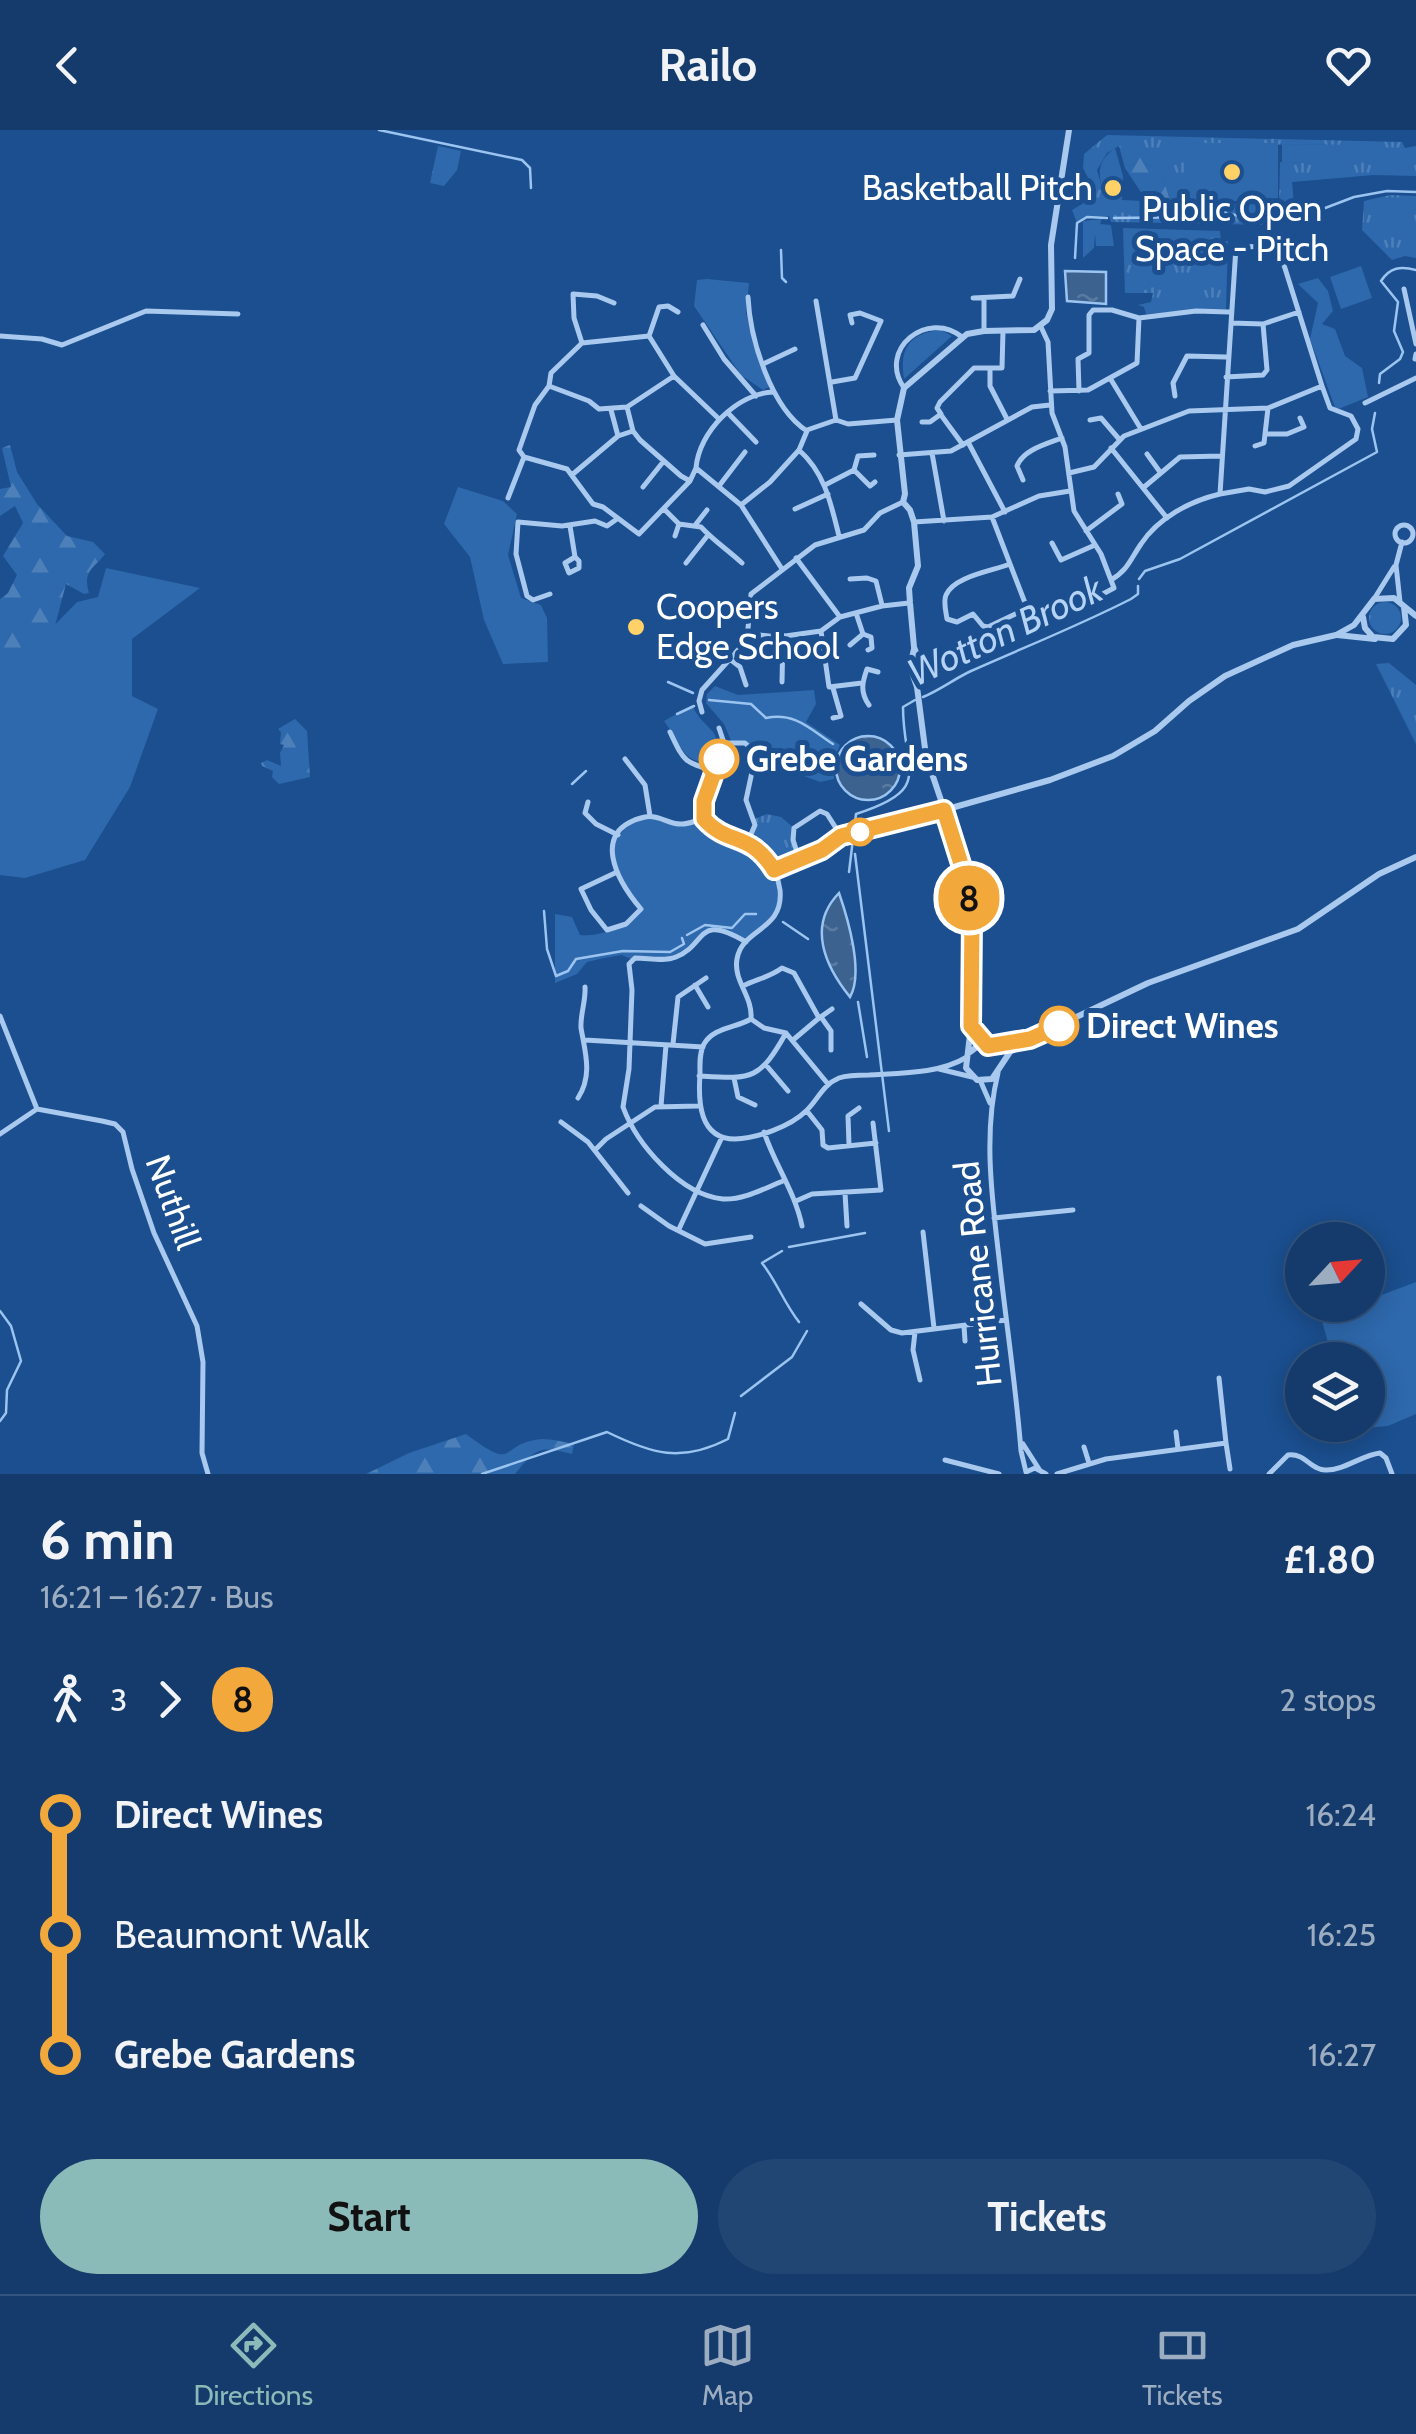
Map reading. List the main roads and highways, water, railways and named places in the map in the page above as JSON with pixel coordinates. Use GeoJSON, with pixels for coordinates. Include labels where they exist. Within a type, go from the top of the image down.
{"type":"FeatureCollection","features":[{"type":"Feature","properties":{"kind":"water"},"geometry":{"type":"Polygon","coordinates":[[[1065,271],[1106,272],[1106,304],[1067,301],[1065,271]]]}},
{"type":"Feature","properties":{"kind":"water"},"geometry":{"type":"Polygon","coordinates":[[[868,736],[890,746],[900,768],[890,790],[868,800],[846,790],[836,768],[846,746],[868,736]]]}},
{"type":"Feature","properties":{"kind":"water"},"geometry":{"type":"Polygon","coordinates":[[[839,893],[855,960],[850,997],[833,972],[823,946],[824,919],[839,893]]]}},
{"type":"Feature","properties":{"kind":"waterway"},"geometry":{"type":"LineString","coordinates":[[379,130],[522,160],[530,168],[531,188]]}},
{"type":"Feature","properties":{"kind":"waterway"},"geometry":{"type":"LineString","coordinates":[[1114,218],[1202,217],[1217,211],[1267,222],[1299,218],[1354,197],[1387,191],[1416,192]]}},
{"type":"Feature","properties":{"kind":"waterway"},"geometry":{"type":"LineString","coordinates":[[1075,258],[1077,223],[1087,217],[1107,218]]}},
{"type":"Feature","properties":{"kind":"waterway"},"geometry":{"type":"LineString","coordinates":[[781,250],[782,278],[786,282]]}},
{"type":"Feature","properties":{"kind":"waterway","name":"Wotton Brook"},"geometry":{"type":"LineString","coordinates":[[1379,383],[1380,374],[1403,352],[1394,331],[1398,302],[1381,281],[1396,269],[1416,270]]}},
{"type":"Feature","properties":{"kind":"waterway","name":"Wotton Brook"},"geometry":{"type":"LineString","coordinates":[[1139,579],[1145,571],[1180,559],[1377,452],[1372,429],[1375,413]]}},
{"type":"Feature","properties":{"kind":"waterway","name":"Wotton Brook"},"geometry":{"type":"LineString","coordinates":[[923,697],[971,671],[1131,599],[1138,594],[1138,586]]}},
{"type":"Feature","properties":{"kind":"waterway"},"geometry":{"type":"LineString","coordinates":[[668,682],[693,693]]}},
{"type":"Feature","properties":{"kind":"waterway"},"geometry":{"type":"LineString","coordinates":[[709,700],[751,704],[766,718],[794,720],[833,744]]}},
{"type":"Feature","properties":{"kind":"waterway","name":"Wotton Brook"},"geometry":{"type":"LineString","coordinates":[[849,872],[856,814],[881,805],[906,786],[909,762],[903,707],[915,700]]}},
{"type":"Feature","properties":{"kind":"waterway"},"geometry":{"type":"LineString","coordinates":[[677,714],[694,706]]}},
{"type":"Feature","properties":{"kind":"waterway"},"geometry":{"type":"LineString","coordinates":[[572,784],[586,771]]}},
{"type":"Feature","properties":{"kind":"waterway"},"geometry":{"type":"LineString","coordinates":[[855,854],[889,1131]]}},
{"type":"Feature","properties":{"kind":"waterway"},"geometry":{"type":"LineString","coordinates":[[544,911],[547,949],[556,976],[568,971],[576,959],[623,951],[670,952],[684,944],[682,938]]}},
{"type":"Feature","properties":{"kind":"waterway"},"geometry":{"type":"LineString","coordinates":[[687,935],[705,925],[732,928],[745,914],[756,914]]}},
{"type":"Feature","properties":{"kind":"waterway"},"geometry":{"type":"LineString","coordinates":[[783,922],[808,939]]}},
{"type":"Feature","properties":{"kind":"waterway","name":"Wotton Brook"},"geometry":{"type":"LineString","coordinates":[[858,1002],[867,1057]]}},
{"type":"Feature","properties":{"kind":"waterway"},"geometry":{"type":"LineString","coordinates":[[789,1247],[865,1233]]}},
{"type":"Feature","properties":{"kind":"waterway"},"geometry":{"type":"LineString","coordinates":[[782,1251],[762,1263],[799,1322]]}},
{"type":"Feature","properties":{"kind":"waterway"},"geometry":{"type":"LineString","coordinates":[[0,1311],[11,1326],[21,1361],[7,1390],[6,1413],[0,1421]]}},
{"type":"Feature","properties":{"kind":"waterway"},"geometry":{"type":"LineString","coordinates":[[741,1396],[792,1357],[807,1331]]}},
{"type":"Feature","properties":{"kind":"waterway"},"geometry":{"type":"LineString","coordinates":[[482,1474],[607,1432],[667,1453],[696,1451],[728,1439],[735,1413]]}},
{"type":"Feature","properties":{"kind":"place","name":"Public Open Space - Pitch"},"geometry":{"type":"Point","coordinates":[1232,172]}},
{"type":"Feature","properties":{"kind":"place","name":"Basketball Pitch"},"geometry":{"type":"Point","coordinates":[1113,188]}},
{"type":"Feature","properties":{"kind":"place","name":"Coopers Edge School"},"geometry":{"type":"Point","coordinates":[636,627]}},
{"type":"Feature","properties":{"kind":"place","name":"Grebe Gardens"},"geometry":{"type":"Point","coordinates":[719,759]}},
{"type":"Feature","properties":{"kind":"place","name":"Direct Wines"},"geometry":{"type":"Point","coordinates":[1059,1026]}}]}
